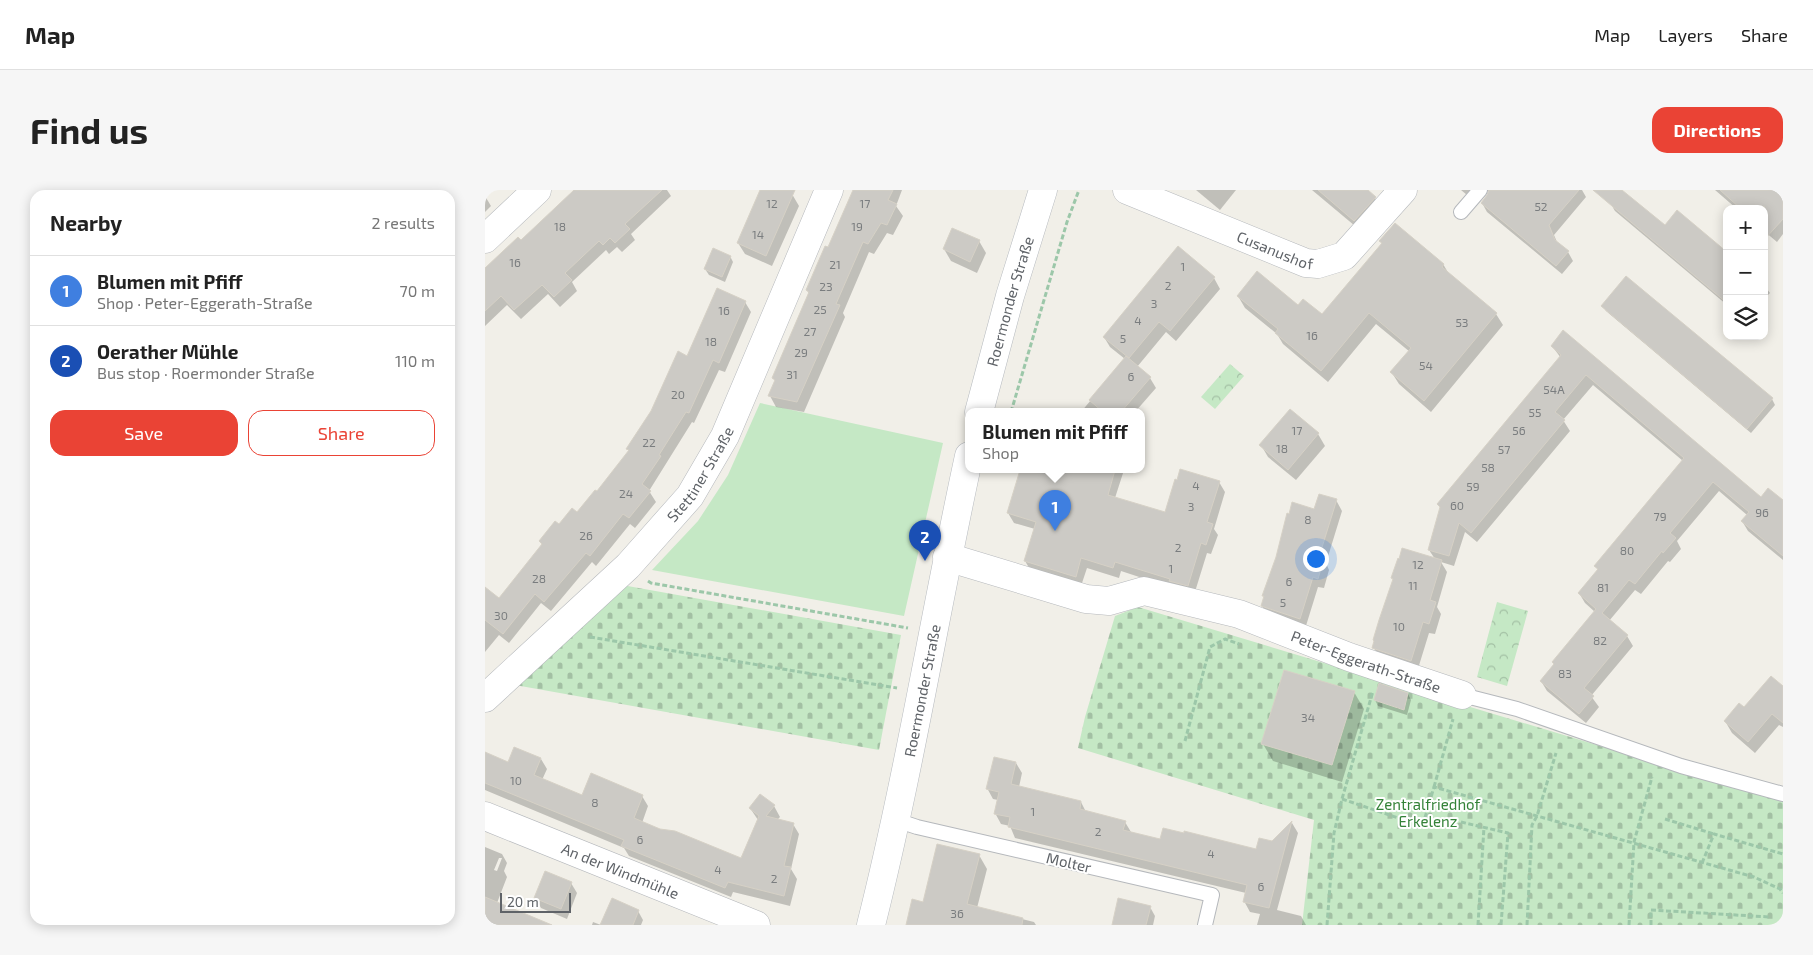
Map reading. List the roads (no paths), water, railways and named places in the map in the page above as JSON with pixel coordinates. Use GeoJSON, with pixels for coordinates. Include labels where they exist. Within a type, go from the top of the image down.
{"type":"FeatureCollection","features":[{"type":"Feature","properties":{"kind":"street"},"geometry":{"type":"LineString","coordinates":[[485,239],[537,190]]}},
{"type":"Feature","properties":{"kind":"street","name":"Stettiner Straße"},"geometry":{"type":"LineString","coordinates":[[485,698],[628,566],[689,496],[725,436],[829,190]]}},
{"type":"Feature","properties":{"kind":"street","name":"Roermonder Straße"},"geometry":{"type":"LineString","coordinates":[[980,408],[1010,296],[1043,190]]}},
{"type":"Feature","properties":{"kind":"street","name":"Cusanushof"},"geometry":{"type":"LineString","coordinates":[[1127,190],[1305,263],[1318,264],[1344,256],[1403,190]]}},
{"type":"Feature","properties":{"kind":"street","name":"Roermonder Straße"},"geometry":{"type":"LineString","coordinates":[[871,925],[922,692],[947,557],[965,473]]}},
{"type":"Feature","properties":{"kind":"street","name":"Peter-Eggerath-Straße"},"geometry":{"type":"LineString","coordinates":[[947,557],[1086,599],[1109,601],[1144,591],[1239,614],[1349,657],[1457,707]]}},
{"type":"Feature","properties":{"kind":"street","name":"An der Windmühle"},"geometry":{"type":"LineString","coordinates":[[485,816],[756,925]]}},
{"type":"Feature","properties":{"kind":"lane"},"geometry":{"type":"LineString","coordinates":[[1461,212],[1479,190]]}},
{"type":"Feature","properties":{"kind":"lane","name":"Peter-Eggerath-Straße"},"geometry":{"type":"LineString","coordinates":[[1457,707],[1517,709],[1681,766],[1783,794]]}},
{"type":"Feature","properties":{"kind":"lane","name":"Molter"},"geometry":{"type":"LineString","coordinates":[[895,820],[917,827],[1212,895],[1205,925]]}},
{"type":"Feature","properties":{"kind":"place","name":"Blumen mit Pfiff"},"geometry":{"type":"Point","coordinates":[1055,531]}},
{"type":"Feature","properties":{"kind":"place","name":"Oerather Mühle"},"geometry":{"type":"Point","coordinates":[925,561]}},
{"type":"Feature","properties":{"kind":"park label","name":"Zentralfriedhof Erkelenz"},"geometry":{"type":"Point","coordinates":[1428,812]}}]}
